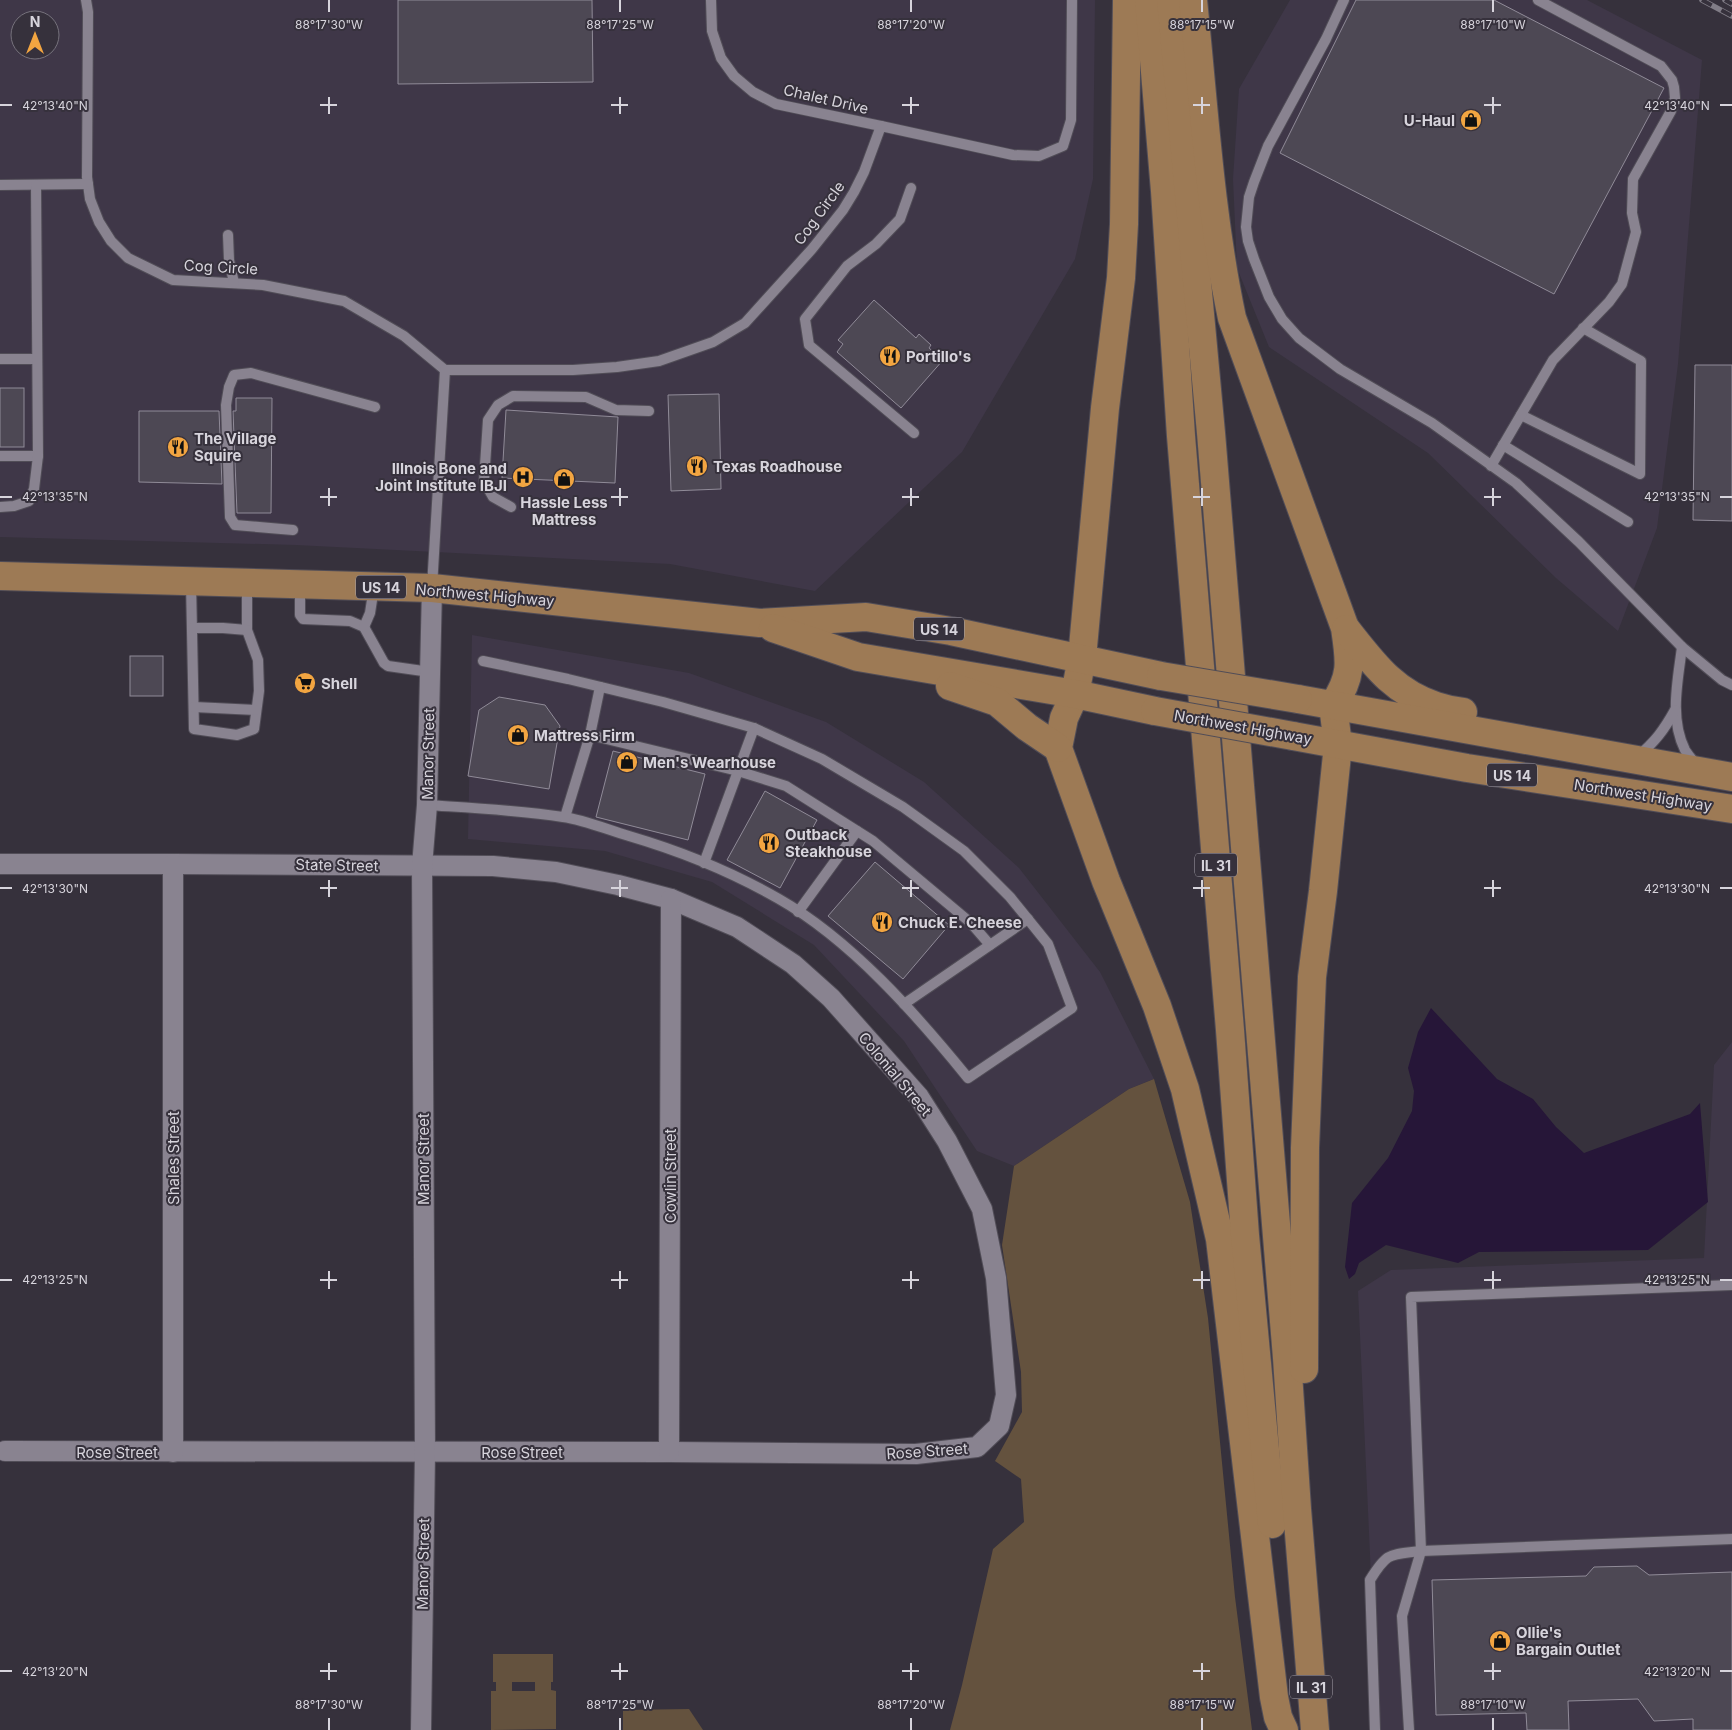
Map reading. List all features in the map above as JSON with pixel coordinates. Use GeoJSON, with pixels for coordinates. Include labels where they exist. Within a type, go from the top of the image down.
{"type":"FeatureCollection","features":[{"type":"Feature","properties":{"kind":"main road"},"geometry":{"type":"LineString","coordinates":[[1127,0],[1122,260],[1105,408],[1082,658],[1074,694],[1064,718],[1058,748],[1106,881],[1157,1006],[1187,1098],[1220,1239],[1274,1697],[1278,1717],[1284,1730]]}},
{"type":"Feature","properties":{"kind":"main road","name":"IL 31"},"geometry":{"type":"LineString","coordinates":[[1149,0],[1165,191],[1181,436],[1245,1234],[1292,1730]]}},
{"type":"Feature","properties":{"kind":"main road","name":"IL 31"},"geometry":{"type":"LineString","coordinates":[[1171,0],[1212,443],[1287,1358],[1315,1730]]}},
{"type":"Feature","properties":{"kind":"main road"},"geometry":{"type":"LineString","coordinates":[[1193,0],[1217,223],[1224,279],[1232,318],[1345,628],[1349,662],[1349,675],[1343,691],[1333,705],[1338,745],[1324,891],[1312,977],[1305,1148],[1304,1304],[1308,1643]]}},
{"type":"Feature","properties":{"kind":"main road","name":"Northwest Highway"},"geometry":{"type":"LineString","coordinates":[[0,576],[432,588],[760,623],[866,617],[951,631],[1161,676],[1732,777]]}},
{"type":"Feature","properties":{"kind":"main road","name":"Northwest Highway"},"geometry":{"type":"LineString","coordinates":[[760,623],[858,657],[1074,694],[1155,711],[1467,768],[1732,809]]}},
{"type":"Feature","properties":{"kind":"main road"},"geometry":{"type":"LineString","coordinates":[[1345,628],[1378,670],[1404,692],[1437,706],[1484,717],[1554,745]]}},
{"type":"Feature","properties":{"kind":"main road"},"geometry":{"type":"LineString","coordinates":[[858,657],[997,702],[1027,727],[1058,748]]}},
{"type":"Feature","properties":{"kind":"street","name":"Manor Street"},"geometry":{"type":"LineString","coordinates":[[421,1730],[425,1452],[422,866],[427,805],[432,588]]}},
{"type":"Feature","properties":{"kind":"street","name":"State Street"},"geometry":{"type":"LineString","coordinates":[[0,864],[493,866],[556,872],[618,885],[671,899]]}},
{"type":"Feature","properties":{"kind":"street","name":"Shales Street"},"geometry":{"type":"LineString","coordinates":[[173,864],[173,1452]]}},
{"type":"Feature","properties":{"kind":"street","name":"Colonial Street"},"geometry":{"type":"LineString","coordinates":[[671,899],[737,927],[793,964],[831,998],[919,1097],[947,1141],[982,1209],[996,1278],[1006,1395]]}},
{"type":"Feature","properties":{"kind":"street","name":"Cowlin Street"},"geometry":{"type":"LineString","coordinates":[[669,1452],[671,899]]}},
{"type":"Feature","properties":{"kind":"street","name":"Rose Street"},"geometry":{"type":"LineString","coordinates":[[4,1451],[916,1454],[977,1447],[999,1426],[1006,1395]]}},
{"type":"Feature","properties":{"kind":"lane","name":"Cog Circle"},"geometry":{"type":"LineString","coordinates":[[86,0],[88,12],[88,184],[90,199],[99,222],[111,241],[128,258],[173,280],[263,284],[344,301],[404,336],[444,370],[573,370],[616,367],[659,361],[713,342],[744,323],[812,249],[843,210],[864,172],[881,126]]}},
{"type":"Feature","properties":{"kind":"lane","name":"Chalet Drive"},"geometry":{"type":"LineString","coordinates":[[711,0],[712,31],[721,58],[734,76],[753,92],[776,104],[881,126]]}},
{"type":"Feature","properties":{"kind":"lane"},"geometry":{"type":"LineString","coordinates":[[881,126],[1013,155],[1039,156],[1063,146],[1070,120],[1072,0]]}},
{"type":"Feature","properties":{"kind":"lane"},"geometry":{"type":"LineString","coordinates":[[1344,0],[1326,39],[1268,146],[1250,197],[1246,227],[1248,241],[1269,297],[1282,320],[1298,338],[1340,368],[1432,423],[1516,483],[1579,542],[1682,647],[1732,686]]}},
{"type":"Feature","properties":{"kind":"lane"},"geometry":{"type":"LineString","coordinates":[[1491,466],[1554,360],[1609,302],[1622,284],[1636,232],[1632,213],[1633,179],[1671,111],[1675,98],[1672,80],[1660,66],[1538,0]]}},
{"type":"Feature","properties":{"kind":"lane"},"geometry":{"type":"LineString","coordinates":[[0,186],[88,184]]}},
{"type":"Feature","properties":{"kind":"lane"},"geometry":{"type":"LineString","coordinates":[[0,507],[14,506],[29,501],[34,489],[38,456],[36,185]]}},
{"type":"Feature","properties":{"kind":"lane"},"geometry":{"type":"LineString","coordinates":[[911,188],[900,219],[876,244],[847,266],[805,319],[809,345],[914,433]]}},
{"type":"Feature","properties":{"kind":"lane"},"geometry":{"type":"LineString","coordinates":[[228,236],[229,260],[234,283]]}},
{"type":"Feature","properties":{"kind":"lane"},"geometry":{"type":"LineString","coordinates":[[1521,415],[1640,474],[1641,362],[1583,328]]}},
{"type":"Feature","properties":{"kind":"lane"},"geometry":{"type":"LineString","coordinates":[[0,359],[37,359]]}},
{"type":"Feature","properties":{"kind":"lane"},"geometry":{"type":"LineString","coordinates":[[432,588],[444,370]]}},
{"type":"Feature","properties":{"kind":"lane"},"geometry":{"type":"LineString","coordinates":[[293,530],[235,525],[230,517],[226,405],[229,387],[234,375],[251,373],[374,407]]}},
{"type":"Feature","properties":{"kind":"lane"},"geometry":{"type":"LineString","coordinates":[[511,507],[493,497],[484,481],[488,420],[498,405],[513,396],[586,397],[616,410],[649,411]]}},
{"type":"Feature","properties":{"kind":"lane"},"geometry":{"type":"LineString","coordinates":[[1503,446],[1628,522]]}},
{"type":"Feature","properties":{"kind":"lane"},"geometry":{"type":"LineString","coordinates":[[0,456],[38,456]]}},
{"type":"Feature","properties":{"kind":"lane"},"geometry":{"type":"LineString","coordinates":[[192,581],[194,729],[237,735],[254,729],[259,691],[258,660],[247,630],[247,583]]}},
{"type":"Feature","properties":{"kind":"lane"},"geometry":{"type":"LineString","coordinates":[[300,584],[300,615],[303,619],[350,621],[364,627],[384,663],[388,666],[430,672]]}},
{"type":"Feature","properties":{"kind":"lane"},"geometry":{"type":"LineString","coordinates":[[364,627],[370,613],[374,586]]}},
{"type":"Feature","properties":{"kind":"lane"},"geometry":{"type":"LineString","coordinates":[[193,628],[247,630]]}},
{"type":"Feature","properties":{"kind":"lane"},"geometry":{"type":"LineString","coordinates":[[1682,647],[1675,710],[1680,737],[1685,751],[1702,772]]}},
{"type":"Feature","properties":{"kind":"lane"},"geometry":{"type":"LineString","coordinates":[[427,805],[565,817],[664,847],[704,863],[779,899],[821,928],[869,970],[904,1004],[968,1078],[1072,1008],[1048,944],[1010,896],[964,851],[903,807],[822,759],[754,728],[600,687],[483,661]]}},
{"type":"Feature","properties":{"kind":"lane"},"geometry":{"type":"LineString","coordinates":[[565,817],[590,735],[600,687]]}},
{"type":"Feature","properties":{"kind":"lane"},"geometry":{"type":"LineString","coordinates":[[194,706],[256,710]]}},
{"type":"Feature","properties":{"kind":"lane"},"geometry":{"type":"LineString","coordinates":[[1633,760],[1654,743],[1675,710]]}},
{"type":"Feature","properties":{"kind":"lane"},"geometry":{"type":"LineString","coordinates":[[704,863],[754,728]]}},
{"type":"Feature","properties":{"kind":"lane"},"geometry":{"type":"LineString","coordinates":[[590,735],[738,771],[786,786],[873,841],[964,917],[990,945]]}},
{"type":"Feature","properties":{"kind":"lane"},"geometry":{"type":"LineString","coordinates":[[798,912],[857,831]]}},
{"type":"Feature","properties":{"kind":"lane"},"geometry":{"type":"LineString","coordinates":[[904,1004],[1028,919]]}},
{"type":"Feature","properties":{"kind":"lane"},"geometry":{"type":"LineString","coordinates":[[1408,1730],[1402,1616],[1421,1550],[1411,1297],[1732,1285]]}},
{"type":"Feature","properties":{"kind":"lane"},"geometry":{"type":"LineString","coordinates":[[1375,1730],[1370,1580],[1381,1562],[1392,1554],[1421,1550],[1732,1539]]}},
{"type":"Feature","properties":{"kind":"shaded area"},"geometry":{"type":"Polygon","coordinates":[[[0,0],[1095,0],[1093,179],[1075,259],[962,452],[815,591],[670,564],[296,545],[0,537],[0,0]]]}},
{"type":"Feature","properties":{"kind":"shaded area"},"geometry":{"type":"Polygon","coordinates":[[[1290,0],[1587,0],[1702,60],[1678,364],[1657,528],[1618,631],[1556,578],[1428,453],[1269,347],[1237,268],[1233,179],[1239,89],[1290,0]]]}},
{"type":"Feature","properties":{"kind":"shaded area"},"geometry":{"type":"Polygon","coordinates":[[[472,635],[689,673],[826,722],[924,782],[1019,868],[1100,972],[1154,1079],[1129,1089],[1014,1166],[977,1151],[904,1041],[814,945],[712,882],[605,851],[468,839],[472,635]]]}},
{"type":"Feature","properties":{"kind":"shaded area"},"geometry":{"type":"Polygon","coordinates":[[[1431,1008],[1497,1079],[1533,1099],[1556,1127],[1584,1153],[1690,1114],[1700,1103],[1708,1202],[1648,1250],[1479,1252],[1458,1263],[1386,1245],[1359,1263],[1355,1274],[1349,1279],[1345,1267],[1352,1203],[1388,1158],[1412,1111],[1414,1091],[1408,1068],[1418,1032],[1431,1008]]]}},
{"type":"Feature","properties":{"kind":"shaded area"},"geometry":{"type":"Polygon","coordinates":[[[1732,1042],[1732,1730],[1378,1730],[1358,1291],[1391,1270],[1704,1258],[1714,1065],[1732,1042]]]}},
{"type":"Feature","properties":{"kind":"shaded area"},"geometry":{"type":"Polygon","coordinates":[[[1154,1079],[1190,1202],[1208,1318],[1235,1597],[1252,1730],[950,1730],[993,1549],[1024,1522],[1021,1479],[995,1461],[1022,1412],[1021,1372],[1002,1245],[1014,1166],[1129,1089],[1154,1079]]]}},
{"type":"Feature","properties":{"kind":"shaded area"},"geometry":{"type":"Polygon","coordinates":[[[493,1654],[553,1654],[553,1682],[551,1682],[551,1690],[556,1691],[556,1729],[491,1730],[491,1691],[496,1691],[496,1682],[493,1682],[493,1654]],[[512,1682],[512,1691],[535,1691],[535,1682],[512,1682]]]}},
{"type":"Feature","properties":{"kind":"shaded area"},"geometry":{"type":"Polygon","coordinates":[[[689,1709],[703,1730],[623,1730],[623,1710],[689,1709]]]}},
{"type":"Feature","properties":{"kind":"building"},"geometry":{"type":"Polygon","coordinates":[[[398,0],[592,0],[593,82],[398,84],[398,0]]]}},
{"type":"Feature","properties":{"kind":"building","name":"U-Haul"},"geometry":{"type":"Polygon","coordinates":[[[1356,0],[1494,0],[1664,88],[1554,294],[1280,153],[1356,0]]]}},
{"type":"Feature","properties":{"kind":"building","name":"Portillo's"},"geometry":{"type":"Polygon","coordinates":[[[874,300],[916,338],[919,334],[931,345],[929,348],[943,360],[901,408],[837,352],[843,344],[838,340],[874,300]]]}},
{"type":"Feature","properties":{"kind":"building"},"geometry":{"type":"Polygon","coordinates":[[[1695,365],[1732,365],[1732,521],[1693,520],[1695,365]]]}},
{"type":"Feature","properties":{"kind":"building"},"geometry":{"type":"Polygon","coordinates":[[[0,388],[24,388],[24,447],[0,447],[0,388]]]}},
{"type":"Feature","properties":{"kind":"building"},"geometry":{"type":"Polygon","coordinates":[[[719,394],[721,489],[671,491],[668,395],[719,394]]]}},
{"type":"Feature","properties":{"kind":"building"},"geometry":{"type":"Polygon","coordinates":[[[236,398],[272,398],[271,513],[237,513],[233,411],[236,411],[236,398]]]}},
{"type":"Feature","properties":{"kind":"building"},"geometry":{"type":"Polygon","coordinates":[[[506,410],[618,417],[615,483],[502,478],[506,410]]]}},
{"type":"Feature","properties":{"kind":"building","name":"The Village Squire"},"geometry":{"type":"Polygon","coordinates":[[[139,411],[219,411],[222,484],[139,482],[139,411]]]}},
{"type":"Feature","properties":{"kind":"building"},"geometry":{"type":"Polygon","coordinates":[[[130,656],[163,656],[163,696],[130,696],[130,656]]]}},
{"type":"Feature","properties":{"kind":"building"},"geometry":{"type":"Polygon","coordinates":[[[499,697],[545,705],[560,726],[549,789],[468,776],[479,710],[499,697]]]}},
{"type":"Feature","properties":{"kind":"building"},"geometry":{"type":"Polygon","coordinates":[[[613,751],[705,774],[688,840],[596,817],[613,751]]]}},
{"type":"Feature","properties":{"kind":"building"},"geometry":{"type":"Polygon","coordinates":[[[765,791],[817,820],[780,888],[727,860],[765,791]]]}},
{"type":"Feature","properties":{"kind":"building"},"geometry":{"type":"Polygon","coordinates":[[[875,862],[949,925],[903,979],[828,916],[875,862]]]}},
{"type":"Feature","properties":{"kind":"building"},"geometry":{"type":"Polygon","coordinates":[[[1637,1566],[1649,1575],[1732,1572],[1732,1730],[1693,1730],[1693,1719],[1654,1721],[1638,1699],[1568,1701],[1569,1730],[1527,1730],[1526,1713],[1436,1715],[1432,1580],[1586,1576],[1594,1567],[1637,1566]]]}},
{"type":"Feature","properties":{"kind":"railway"},"geometry":{"type":"LineString","coordinates":[[1702,0],[1732,16]]}},
{"type":"Feature","properties":{"kind":"railway"},"geometry":{"type":"LineString","coordinates":[[1725,0],[1732,4]]}},
{"type":"Feature","properties":{"kind":"place","name":"U-Haul"},"geometry":{"type":"Point","coordinates":[1471,120]}},
{"type":"Feature","properties":{"kind":"place","name":"Portillo's"},"geometry":{"type":"Point","coordinates":[890,356]}},
{"type":"Feature","properties":{"kind":"place","name":"The Village Squire"},"geometry":{"type":"Point","coordinates":[178,447]}},
{"type":"Feature","properties":{"kind":"place","name":"Texas Roadhouse"},"geometry":{"type":"Point","coordinates":[697,466]}},
{"type":"Feature","properties":{"kind":"place","name":"Illnois Bone and Joint Institute IBJI"},"geometry":{"type":"Point","coordinates":[523,477]}},
{"type":"Feature","properties":{"kind":"place","name":"Hassle Less Mattress"},"geometry":{"type":"Point","coordinates":[564,479]}},
{"type":"Feature","properties":{"kind":"place","name":"Shell"},"geometry":{"type":"Point","coordinates":[305,683]}},
{"type":"Feature","properties":{"kind":"place","name":"Mattress Firm"},"geometry":{"type":"Point","coordinates":[518,735]}},
{"type":"Feature","properties":{"kind":"place","name":"Men's Wearhouse"},"geometry":{"type":"Point","coordinates":[627,762]}},
{"type":"Feature","properties":{"kind":"place","name":"Outback Steakhouse"},"geometry":{"type":"Point","coordinates":[769,843]}},
{"type":"Feature","properties":{"kind":"place","name":"Chuck E. Cheese"},"geometry":{"type":"Point","coordinates":[882,922]}},
{"type":"Feature","properties":{"kind":"place","name":"Ollie's Bargain Outlet"},"geometry":{"type":"Point","coordinates":[1500,1641]}}]}
